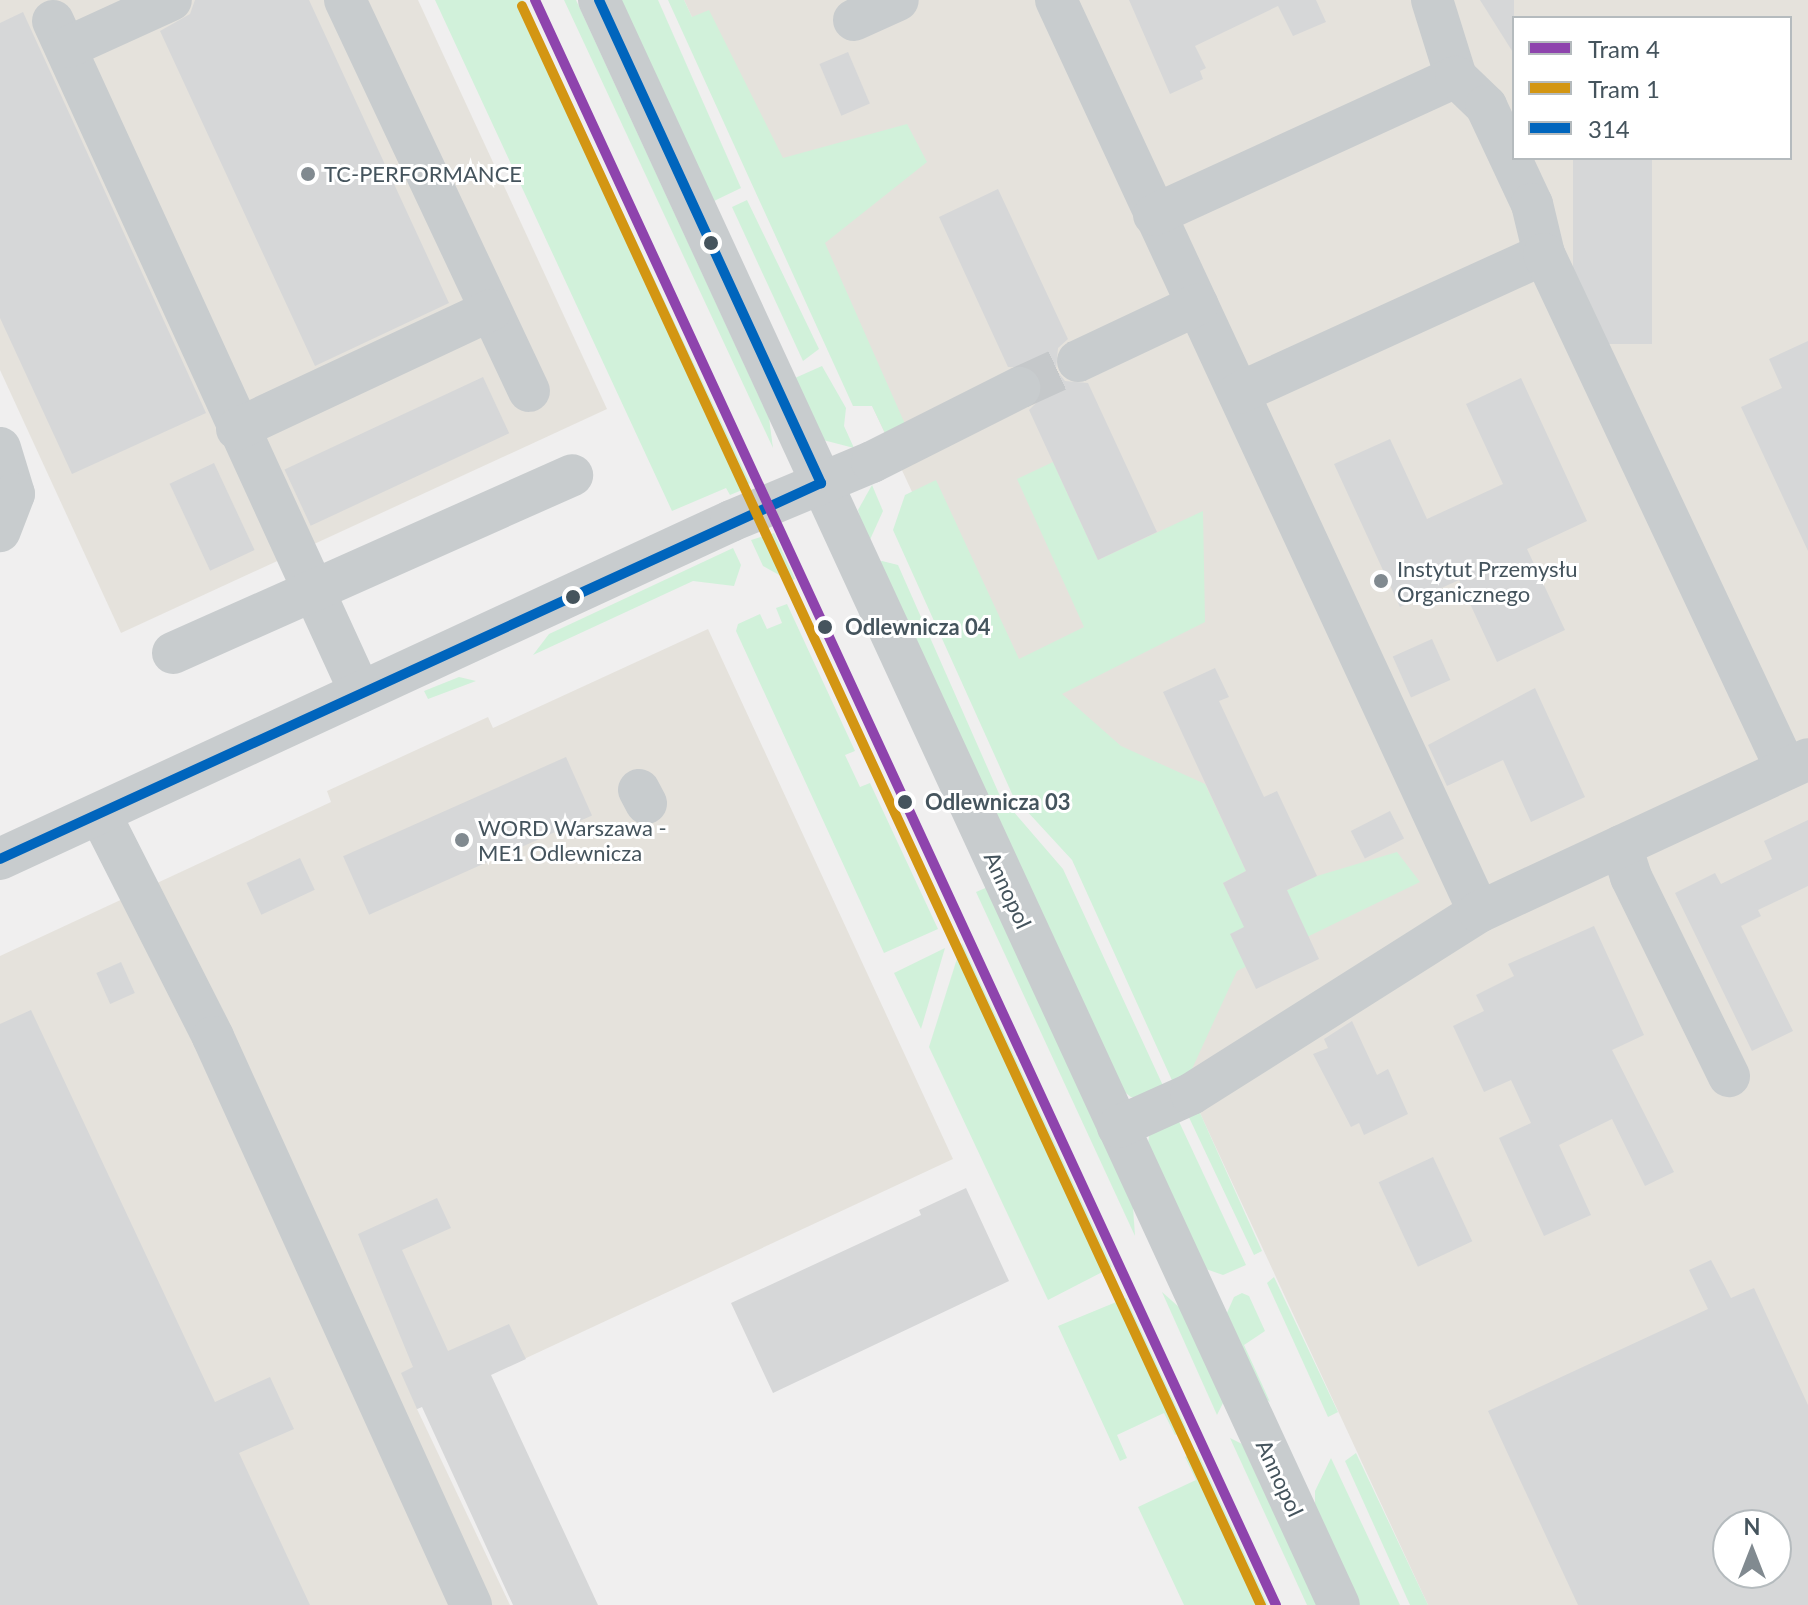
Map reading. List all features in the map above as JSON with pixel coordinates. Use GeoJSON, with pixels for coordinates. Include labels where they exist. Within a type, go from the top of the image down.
{"type":"FeatureCollection","features":[{"type":"Feature","properties":{"kind":"street"},"geometry":{"type":"LineString","coordinates":[[171,0],[60,34],[237,429],[360,692]]}},
{"type":"Feature","properties":{"kind":"street"},"geometry":{"type":"LineString","coordinates":[[345,0],[529,391]]}},
{"type":"Feature","properties":{"kind":"street","name":"Annopol"},"geometry":{"type":"LineString","coordinates":[[599,0],[1339,1605]]}},
{"type":"Feature","properties":{"kind":"street"},"geometry":{"type":"LineString","coordinates":[[854,20],[898,0]]}},
{"type":"Feature","properties":{"kind":"street"},"geometry":{"type":"LineString","coordinates":[[1056,0],[1479,912]]}},
{"type":"Feature","properties":{"kind":"street"},"geometry":{"type":"LineString","coordinates":[[1118,1127],[1204,1086],[1479,912],[1797,764],[1544,254],[1532,204],[1486,106],[1456,77],[1432,0]]}},
{"type":"Feature","properties":{"kind":"street"},"geometry":{"type":"LineString","coordinates":[[1154,215],[1456,77]]}},
{"type":"Feature","properties":{"kind":"street"},"geometry":{"type":"LineString","coordinates":[[1239,393],[1544,254]]}},
{"type":"Feature","properties":{"kind":"street"},"geometry":{"type":"LineString","coordinates":[[1078,361],[1197,305]]}},
{"type":"Feature","properties":{"kind":"street"},"geometry":{"type":"LineString","coordinates":[[237,429],[491,310]]}},
{"type":"Feature","properties":{"kind":"street"},"geometry":{"type":"LineString","coordinates":[[0,859],[821,483],[1019,388]]}},
{"type":"Feature","properties":{"kind":"street"},"geometry":{"type":"LineString","coordinates":[[0,448],[14,494],[0,531]]}},
{"type":"Feature","properties":{"kind":"street"},"geometry":{"type":"LineString","coordinates":[[173,653],[572,475]]}},
{"type":"Feature","properties":{"kind":"street"},"geometry":{"type":"LineString","coordinates":[[100,814],[213,1037],[471,1605]]}},
{"type":"Feature","properties":{"kind":"street"},"geometry":{"type":"LineString","coordinates":[[1621,846],[1631,877],[1729,1076]]}},
{"type":"Feature","properties":{"kind":"shaded area"},"geometry":{"type":"Polygon","coordinates":[[[0,0],[418,0],[607,409],[121,633],[0,370],[0,0]]]}},
{"type":"Feature","properties":{"kind":"shaded area","name":"Instytut Przemysłu Organicznego"},"geometry":{"type":"Polygon","coordinates":[[[684,0],[1808,0],[1808,1605],[1428,1605],[684,0]]]}},
{"type":"Feature","properties":{"kind":"shaded area"},"geometry":{"type":"Polygon","coordinates":[[[708,629],[953,1159],[417,1409],[510,1605],[0,1605],[0,956],[331,802],[327,791],[488,717],[493,728],[708,629]]]}},
{"type":"Feature","properties":{"kind":"green space"},"geometry":{"type":"Polygon","coordinates":[[[435,0],[523,0],[750,483],[742,490],[730,495],[726,488],[672,511],[435,0]]]}},
{"type":"Feature","properties":{"kind":"green space"},"geometry":{"type":"Polygon","coordinates":[[[564,0],[576,0],[769,418],[773,448],[564,0]]]}},
{"type":"Feature","properties":{"kind":"green space"},"geometry":{"type":"Polygon","coordinates":[[[621,0],[658,0],[741,188],[714,201],[621,0]]]}},
{"type":"Feature","properties":{"kind":"green space"},"geometry":{"type":"Polygon","coordinates":[[[668,0],[684,0],[692,17],[709,10],[783,158],[907,124],[927,162],[825,243],[905,424],[885,433],[872,406],[853,406],[668,0]]]}},
{"type":"Feature","properties":{"kind":"green space"},"geometry":{"type":"Polygon","coordinates":[[[747,200],[819,349],[803,361],[732,207],[747,200]]]}},
{"type":"Feature","properties":{"kind":"green space"},"geometry":{"type":"Polygon","coordinates":[[[822,366],[846,408],[844,426],[854,448],[823,440],[795,378],[822,366]]]}},
{"type":"Feature","properties":{"kind":"green space"},"geometry":{"type":"Polygon","coordinates":[[[1053,462],[1098,560],[1203,511],[1205,622],[1062,694],[1121,746],[1205,784],[1246,871],[1223,883],[1238,914],[1317,876],[1397,852],[1420,882],[1237,971],[1186,1082],[1175,1087],[1072,860],[1013,796],[893,530],[905,495],[936,480],[1019,659],[1084,627],[1017,479],[1053,462]]]}},
{"type":"Feature","properties":{"kind":"green space"},"geometry":{"type":"Polygon","coordinates":[[[872,485],[883,511],[868,544],[858,510],[872,485]]]}},
{"type":"Feature","properties":{"kind":"green space"},"geometry":{"type":"Polygon","coordinates":[[[774,533],[795,579],[790,581],[763,566],[751,540],[774,533]]]}},
{"type":"Feature","properties":{"kind":"green space"},"geometry":{"type":"Polygon","coordinates":[[[733,548],[741,565],[734,586],[693,581],[533,655],[549,634],[733,548]]]}},
{"type":"Feature","properties":{"kind":"green space"},"geometry":{"type":"Polygon","coordinates":[[[882,561],[898,565],[1000,796],[1063,869],[1165,1090],[1145,1099],[1131,1097],[1118,1087],[877,563],[882,561]]]}},
{"type":"Feature","properties":{"kind":"green space"},"geometry":{"type":"Polygon","coordinates":[[[787,604],[855,751],[845,755],[860,787],[870,783],[938,929],[884,953],[736,631],[738,624],[760,614],[767,629],[782,623],[776,608],[787,604]]]}},
{"type":"Feature","properties":{"kind":"green space"},"geometry":{"type":"Polygon","coordinates":[[[459,677],[476,681],[428,699],[424,691],[459,677]]]}},
{"type":"Feature","properties":{"kind":"green space"},"geometry":{"type":"Polygon","coordinates":[[[990,886],[1133,1207],[1135,1236],[976,892],[990,886]]]}},
{"type":"Feature","properties":{"kind":"green space"},"geometry":{"type":"Polygon","coordinates":[[[962,943],[1112,1267],[1048,1300],[929,1047],[962,943]]]}},
{"type":"Feature","properties":{"kind":"green space"},"geometry":{"type":"Polygon","coordinates":[[[945,948],[921,1029],[894,973],[945,948]]]}},
{"type":"Feature","properties":{"kind":"green space"},"geometry":{"type":"Polygon","coordinates":[[[1196,1104],[1262,1251],[1254,1255],[1185,1109],[1196,1104]]]}},
{"type":"Feature","properties":{"kind":"green space"},"geometry":{"type":"Polygon","coordinates":[[[1175,1113],[1246,1265],[1223,1275],[1203,1268],[1148,1144],[1149,1136],[1175,1113]]]}},
{"type":"Feature","properties":{"kind":"green space"},"geometry":{"type":"Polygon","coordinates":[[[1274,1277],[1338,1412],[1328,1417],[1267,1283],[1274,1277]]]}},
{"type":"Feature","properties":{"kind":"green space"},"geometry":{"type":"Polygon","coordinates":[[[1162,1292],[1180,1308],[1224,1401],[1217,1415],[1162,1292]]]}},
{"type":"Feature","properties":{"kind":"green space"},"geometry":{"type":"Polygon","coordinates":[[[1242,1293],[1249,1296],[1265,1331],[1244,1345],[1270,1402],[1262,1396],[1226,1315],[1234,1297],[1242,1293]]]}},
{"type":"Feature","properties":{"kind":"green space"},"geometry":{"type":"Polygon","coordinates":[[[1126,1298],[1187,1430],[1175,1435],[1164,1413],[1117,1435],[1127,1458],[1120,1461],[1058,1326],[1126,1298]]]}},
{"type":"Feature","properties":{"kind":"green space"},"geometry":{"type":"Polygon","coordinates":[[[1230,1438],[1242,1444],[1317,1605],[1307,1605],[1230,1438]]]}},
{"type":"Feature","properties":{"kind":"green space"},"geometry":{"type":"Polygon","coordinates":[[[1197,1451],[1268,1605],[1184,1605],[1138,1507],[1196,1480],[1185,1457],[1197,1451]]]}},
{"type":"Feature","properties":{"kind":"green space"},"geometry":{"type":"Polygon","coordinates":[[[1356,1453],[1428,1605],[1410,1605],[1345,1461],[1356,1453]]]}},
{"type":"Feature","properties":{"kind":"green space"},"geometry":{"type":"Polygon","coordinates":[[[1331,1458],[1400,1605],[1358,1605],[1315,1508],[1315,1491],[1331,1458]]]}},
{"type":"Feature","properties":{"kind":"building","name":"TC-PERFORMANCE"},"geometry":{"type":"Polygon","coordinates":[[[195,0],[309,0],[449,303],[315,366],[160,31],[190,14],[195,0]]]}},
{"type":"Feature","properties":{"kind":"building"},"geometry":{"type":"Polygon","coordinates":[[[1129,0],[1316,0],[1326,22],[1293,36],[1278,6],[1195,46],[1206,68],[1200,71],[1203,79],[1170,94],[1129,0]]]}},
{"type":"Feature","properties":{"kind":"building"},"geometry":{"type":"Polygon","coordinates":[[[1480,0],[1514,0],[1512,51],[1480,0]]]}},
{"type":"Feature","properties":{"kind":"building"},"geometry":{"type":"Polygon","coordinates":[[[23,12],[206,413],[72,474],[0,318],[0,23],[23,12]]]}},
{"type":"Feature","properties":{"kind":"building"},"geometry":{"type":"Polygon","coordinates":[[[848,52],[870,104],[841,116],[819,64],[848,52]]]}},
{"type":"Feature","properties":{"kind":"building"},"geometry":{"type":"Polygon","coordinates":[[[1573,160],[1652,160],[1652,344],[1573,344],[1573,160]]]}},
{"type":"Feature","properties":{"kind":"building"},"geometry":{"type":"Polygon","coordinates":[[[998,189],[1068,339],[1058,348],[1056,370],[1065,381],[1088,383],[1157,532],[1098,560],[1029,410],[1039,400],[1041,378],[1031,368],[1008,367],[939,217],[998,189]]]}},
{"type":"Feature","properties":{"kind":"building"},"geometry":{"type":"Polygon","coordinates":[[[1808,341],[1808,551],[1741,407],[1782,388],[1769,359],[1808,341]]]}},
{"type":"Feature","properties":{"kind":"building"},"geometry":{"type":"Polygon","coordinates":[[[483,377],[509,433],[311,526],[285,470],[483,377]]]}},
{"type":"Feature","properties":{"kind":"building"},"geometry":{"type":"Polygon","coordinates":[[[1521,378],[1587,521],[1527,549],[1565,630],[1497,662],[1459,580],[1400,607],[1334,464],[1390,439],[1427,519],[1503,484],[1466,404],[1521,378]]]}},
{"type":"Feature","properties":{"kind":"building"},"geometry":{"type":"Polygon","coordinates":[[[214,463],[255,550],[210,571],[170,484],[214,463]]]}},
{"type":"Feature","properties":{"kind":"building"},"geometry":{"type":"Polygon","coordinates":[[[1432,639],[1450,680],[1411,698],[1393,656],[1432,639]]]}},
{"type":"Feature","properties":{"kind":"building"},"geometry":{"type":"Polygon","coordinates":[[[1215,668],[1229,697],[1219,701],[1264,797],[1277,791],[1317,876],[1287,890],[1319,959],[1256,989],[1230,934],[1244,927],[1223,883],[1246,871],[1163,692],[1215,668]]]}},
{"type":"Feature","properties":{"kind":"building"},"geometry":{"type":"Polygon","coordinates":[[[1535,688],[1585,797],[1531,822],[1503,760],[1447,786],[1428,745],[1535,688]]]}},
{"type":"Feature","properties":{"kind":"building","name":"WORD Warszawa - ME1 Odlewnicza"},"geometry":{"type":"Polygon","coordinates":[[[566,757],[592,815],[369,915],[343,856],[566,757]]]}},
{"type":"Feature","properties":{"kind":"building"},"geometry":{"type":"Polygon","coordinates":[[[1390,811],[1404,839],[1365,859],[1351,831],[1390,811]]]}},
{"type":"Feature","properties":{"kind":"building"},"geometry":{"type":"Polygon","coordinates":[[[1808,820],[1808,886],[1758,910],[1761,916],[1741,926],[1793,1031],[1752,1051],[1675,893],[1715,873],[1721,884],[1772,859],[1764,841],[1808,820]]]}},
{"type":"Feature","properties":{"kind":"building"},"geometry":{"type":"Polygon","coordinates":[[[300,858],[315,890],[261,915],[247,883],[300,858]]]}},
{"type":"Feature","properties":{"kind":"building"},"geometry":{"type":"Polygon","coordinates":[[[1594,926],[1644,1035],[1612,1050],[1674,1172],[1645,1186],[1612,1119],[1559,1145],[1591,1215],[1544,1236],[1499,1138],[1531,1123],[1511,1080],[1484,1092],[1453,1026],[1484,1011],[1476,995],[1514,976],[1508,964],[1594,926]]]}},
{"type":"Feature","properties":{"kind":"building"},"geometry":{"type":"Polygon","coordinates":[[[121,962],[135,993],[110,1004],[96,973],[121,962]]]}},
{"type":"Feature","properties":{"kind":"building"},"geometry":{"type":"Polygon","coordinates":[[[31,1010],[215,1402],[270,1377],[294,1429],[239,1453],[310,1605],[0,1605],[0,1024],[31,1010]]]}},
{"type":"Feature","properties":{"kind":"building"},"geometry":{"type":"Polygon","coordinates":[[[1352,1021],[1377,1075],[1388,1069],[1408,1114],[1364,1135],[1359,1123],[1351,1127],[1313,1054],[1328,1048],[1324,1039],[1352,1021]]]}},
{"type":"Feature","properties":{"kind":"building"},"geometry":{"type":"Polygon","coordinates":[[[1433,1157],[1472,1241],[1418,1267],[1379,1182],[1433,1157]]]}},
{"type":"Feature","properties":{"kind":"building"},"geometry":{"type":"Polygon","coordinates":[[[966,1188],[1009,1281],[773,1393],[731,1303],[921,1215],[919,1210],[966,1188]]]}},
{"type":"Feature","properties":{"kind":"building"},"geometry":{"type":"Polygon","coordinates":[[[437,1198],[451,1228],[402,1250],[448,1351],[509,1324],[526,1359],[491,1375],[598,1605],[513,1605],[422,1407],[417,1409],[401,1373],[413,1367],[358,1234],[437,1198]]]}},
{"type":"Feature","properties":{"kind":"building"},"geometry":{"type":"Polygon","coordinates":[[[1711,1260],[1731,1298],[1754,1288],[1808,1405],[1808,1605],[1578,1605],[1488,1411],[1708,1309],[1689,1270],[1711,1260]]]}},
{"type":"Feature","properties":{"kind":"tunnel"},"geometry":{"type":"LineString","coordinates":[[1019,388],[1078,361]]}},
{"type":"Feature","properties":{"kind":"tram line","name":"4"},"geometry":{"type":"LineString","coordinates":[[535,0],[1276,1605]]}},
{"type":"Feature","properties":{"kind":"tram line","name":"1"},"geometry":{"type":"LineString","coordinates":[[522,6],[1261,1605]]}},
{"type":"Feature","properties":{"kind":"transit line","name":"314"},"geometry":{"type":"LineString","coordinates":[[599,0],[821,483]]}},
{"type":"Feature","properties":{"kind":"transit line","name":"314"},"geometry":{"type":"LineString","coordinates":[[0,859],[821,483]]}},
{"type":"Feature","properties":{"kind":"place","name":"TC-PERFORMANCE"},"geometry":{"type":"Point","coordinates":[308,174]}},
{"type":"Feature","properties":{"kind":"place","name":"Instytut Przemysłu Organicznego"},"geometry":{"type":"Point","coordinates":[1381,581]}},
{"type":"Feature","properties":{"kind":"place","name":"Odlewnicza 04"},"geometry":{"type":"Point","coordinates":[825,627]}},
{"type":"Feature","properties":{"kind":"place","name":"Odlewnicza 03"},"geometry":{"type":"Point","coordinates":[905,802]}},
{"type":"Feature","properties":{"kind":"place","name":"WORD Warszawa - ME1 Odlewnicza"},"geometry":{"type":"Point","coordinates":[462,840]}}]}
